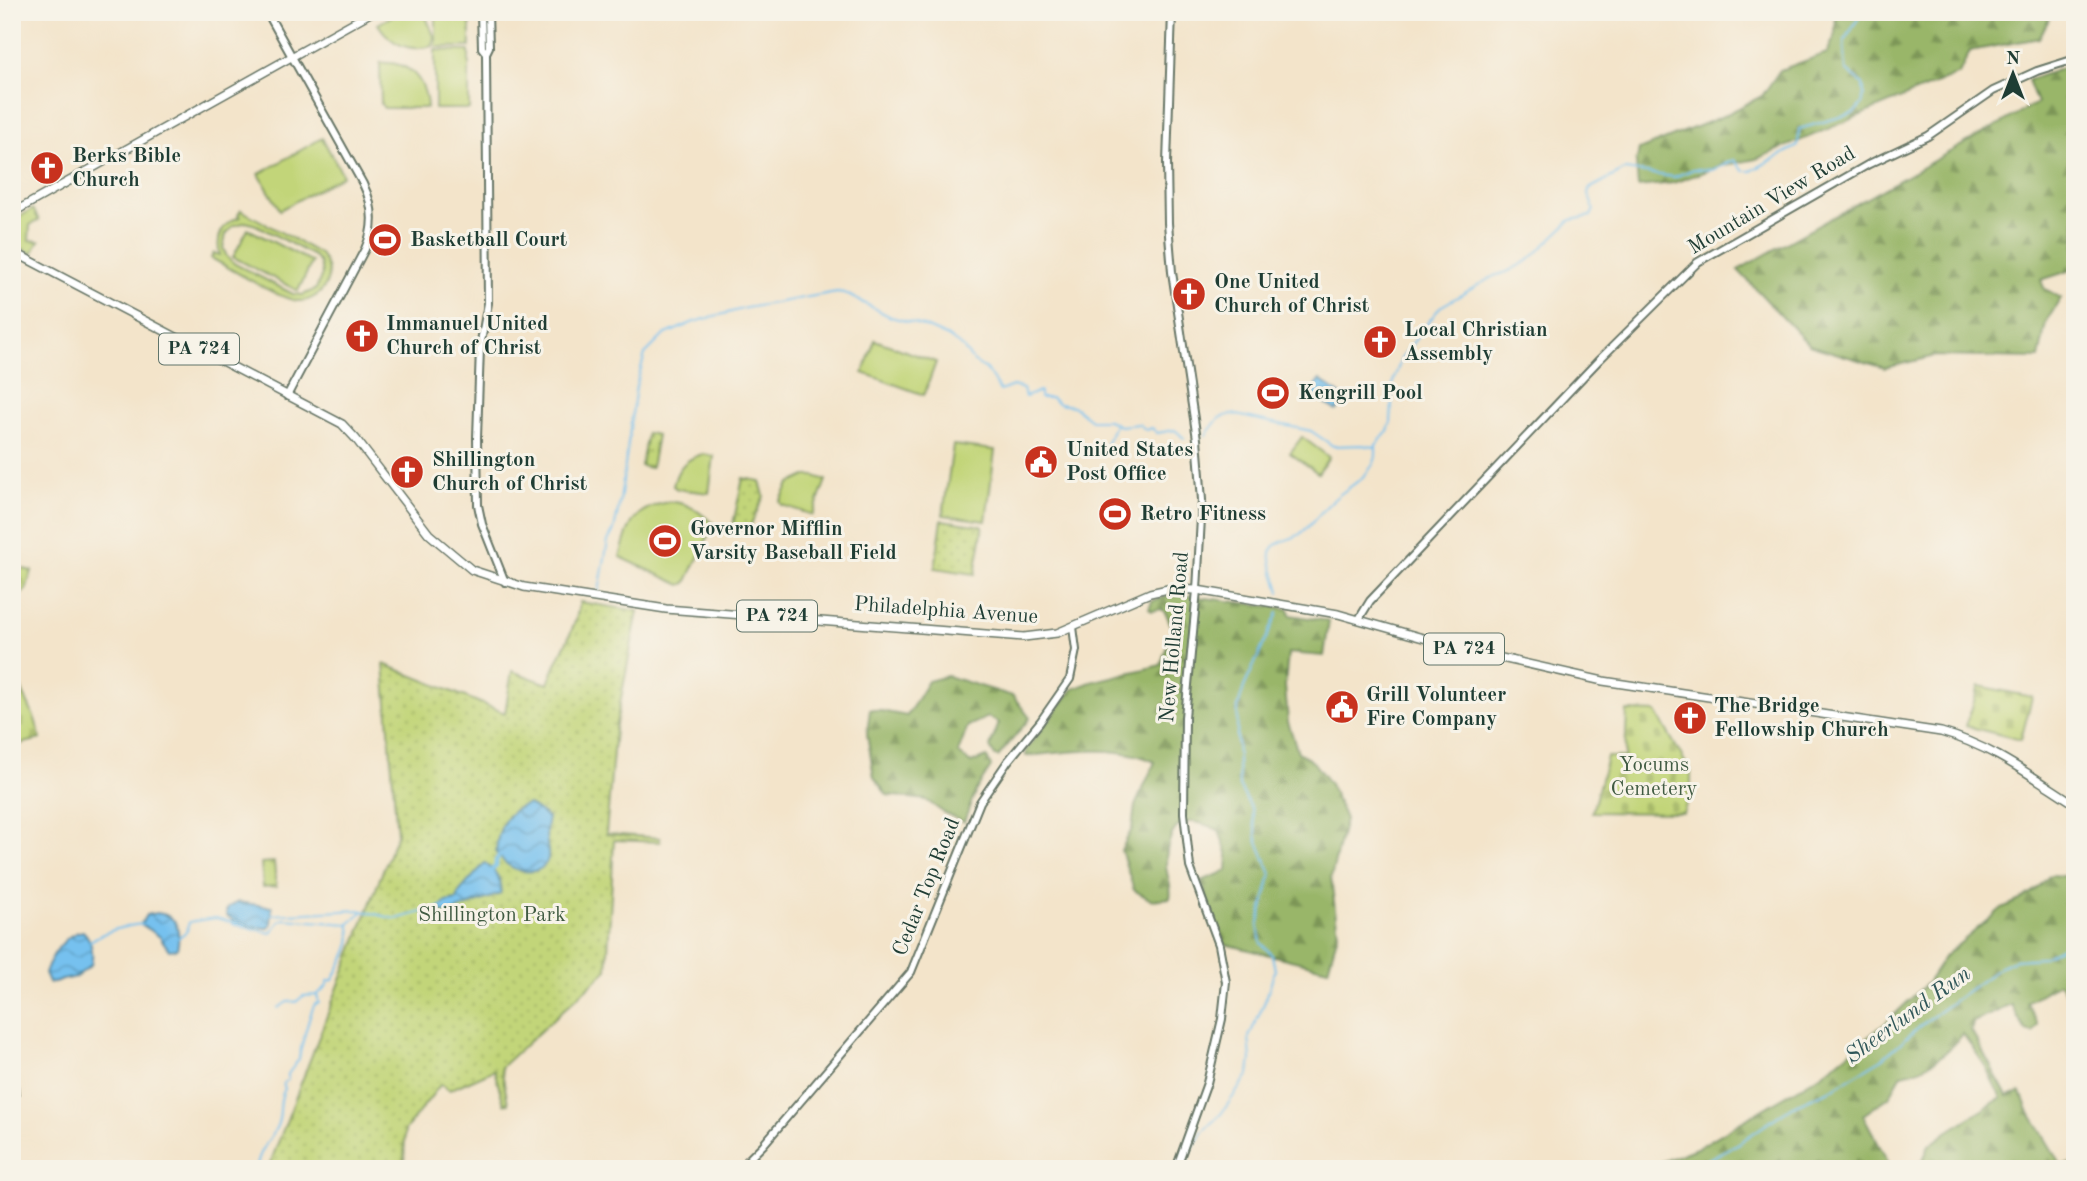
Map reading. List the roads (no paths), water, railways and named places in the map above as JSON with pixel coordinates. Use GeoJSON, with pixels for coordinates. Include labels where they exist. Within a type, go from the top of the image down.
{"type":"FeatureCollection","features":[{"type":"Feature","properties":{"kind":"main road"},"geometry":{"type":"LineString","coordinates":[[12,213],[372,12]]}},
{"type":"Feature","properties":{"kind":"main road","name":"Philadelphia Avenue"},"geometry":{"type":"LineString","coordinates":[[12,251],[342,424],[418,521],[443,547],[472,570],[505,582],[666,609],[1024,637],[1052,635],[1150,593],[1168,589],[1197,590],[1325,611],[1475,652],[1603,681],[1941,732],[2001,755],[2075,803]]}},
{"type":"Feature","properties":{"kind":"street"},"geometry":{"type":"LineString","coordinates":[[267,12],[367,192],[373,220],[366,249],[287,396]]}},
{"type":"Feature","properties":{"kind":"street"},"geometry":{"type":"LineString","coordinates":[[481,12],[482,48],[486,53]]}},
{"type":"Feature","properties":{"kind":"street"},"geometry":{"type":"LineString","coordinates":[[488,12],[488,303],[480,347],[478,505],[482,524],[505,582]]}},
{"type":"Feature","properties":{"kind":"street","name":"New Holland Road"},"geometry":{"type":"LineString","coordinates":[[1172,12],[1167,163],[1168,223],[1201,479],[1197,590],[1185,717],[1185,830],[1194,881],[1222,954],[1225,993],[1222,1019],[1207,1083],[1176,1169]]}},
{"type":"Feature","properties":{"kind":"street","name":"Mountain View Road"},"geometry":{"type":"LineString","coordinates":[[1359,619],[1370,601],[1698,261],[1870,164],[1928,136],[2006,84],[2075,59]]}},
{"type":"Feature","properties":{"kind":"street","name":"Cedar Top Road"},"geometry":{"type":"LineString","coordinates":[[739,1169],[763,1145],[911,972],[981,803],[1008,761],[1059,697],[1072,676],[1076,650],[1073,627]]}},
{"type":"Feature","properties":{"kind":"street"},"geometry":{"type":"LineString","coordinates":[[12,1060],[15,1096],[12,1124]]}},
{"type":"Feature","properties":{"kind":"water"},"geometry":{"type":"Polygon","coordinates":[[[1320,380],[1346,399],[1336,411],[1311,393],[1320,380]]]}},
{"type":"Feature","properties":{"kind":"water"},"geometry":{"type":"Polygon","coordinates":[[[528,804],[548,818],[548,859],[535,871],[521,871],[508,865],[496,853],[500,829],[504,822],[513,811],[528,804]]]}},
{"type":"Feature","properties":{"kind":"water"},"geometry":{"type":"Polygon","coordinates":[[[485,863],[499,880],[500,894],[449,913],[441,912],[440,907],[445,902],[457,900],[460,891],[485,863]]]}},
{"type":"Feature","properties":{"kind":"water"},"geometry":{"type":"Polygon","coordinates":[[[237,902],[272,907],[271,925],[268,928],[251,926],[226,915],[227,908],[237,902]]]}},
{"type":"Feature","properties":{"kind":"water"},"geometry":{"type":"Polygon","coordinates":[[[157,913],[174,921],[179,936],[177,949],[169,950],[160,937],[141,924],[146,915],[157,913]]]}},
{"type":"Feature","properties":{"kind":"water"},"geometry":{"type":"Polygon","coordinates":[[[83,931],[92,947],[91,965],[76,977],[49,983],[45,974],[54,953],[70,936],[83,931]]]}},
{"type":"Feature","properties":{"kind":"waterway"},"geometry":{"type":"LineString","coordinates":[[1280,592],[1272,564],[1272,550],[1277,544],[1297,536],[1372,466],[1376,445],[1391,423],[1393,382],[1402,357],[1440,307],[1494,276],[1529,260],[1571,220],[1591,216],[1594,209],[1588,194],[1589,189],[1625,170],[1674,177],[1694,169],[1712,170],[1734,160],[1744,171],[1751,171],[1798,146],[1799,129],[1854,113],[1862,104],[1863,84],[1846,70],[1844,42],[1862,12]]}},
{"type":"Feature","properties":{"kind":"waterway"},"geometry":{"type":"LineString","coordinates":[[599,591],[608,541],[614,530],[620,501],[636,386],[645,354],[664,335],[694,322],[746,308],[844,293],[891,317],[923,326],[948,337],[963,348],[974,362],[986,369],[1000,391],[1013,386],[1023,389],[1025,397],[1040,391],[1040,398],[1051,398],[1059,404],[1073,406],[1091,420],[1108,420],[1120,426],[1139,424],[1146,430],[1152,428],[1157,433],[1175,430],[1184,438]]}},
{"type":"Feature","properties":{"kind":"waterway"},"geometry":{"type":"LineString","coordinates":[[1206,435],[1219,418],[1232,414],[1311,431],[1333,446],[1374,447]]}},
{"type":"Feature","properties":{"kind":"waterway"},"geometry":{"type":"LineString","coordinates":[[1103,451],[1115,425]]}},
{"type":"Feature","properties":{"kind":"waterway"},"geometry":{"type":"LineString","coordinates":[[1184,1169],[1203,1131],[1221,1114],[1249,1074],[1249,1037],[1266,999],[1275,970],[1272,955],[1261,943],[1258,926],[1271,874],[1257,839],[1252,810],[1239,786],[1237,736],[1238,707],[1244,687],[1278,613]]}},
{"type":"Feature","properties":{"kind":"waterway"},"geometry":{"type":"LineString","coordinates":[[491,871],[499,856]]}},
{"type":"Feature","properties":{"kind":"waterway"},"geometry":{"type":"LineString","coordinates":[[271,915],[359,910],[396,919],[441,907]]}},
{"type":"Feature","properties":{"kind":"waterway"},"geometry":{"type":"LineString","coordinates":[[233,924],[271,933],[284,919],[349,924],[362,912]]}},
{"type":"Feature","properties":{"kind":"waterway"},"geometry":{"type":"LineString","coordinates":[[178,938],[187,931],[189,922],[215,918],[246,925]]}},
{"type":"Feature","properties":{"kind":"waterway"},"geometry":{"type":"LineString","coordinates":[[89,942],[114,930],[143,924]]}},
{"type":"Feature","properties":{"kind":"waterway"},"geometry":{"type":"LineString","coordinates":[[278,1008],[289,1001],[296,1002],[303,996],[317,995],[326,987],[328,981],[333,980],[349,946],[349,924]]}},
{"type":"Feature","properties":{"kind":"waterway","name":"Sheerlund Run"},"geometry":{"type":"LineString","coordinates":[[1690,1169],[1739,1143],[1791,1107],[1832,1089],[1882,1059],[1921,1025],[2003,965],[2015,960],[2042,958],[2075,939]]}},
{"type":"Feature","properties":{"kind":"waterway"},"geometry":{"type":"LineString","coordinates":[[257,1169],[261,1152],[278,1123],[281,1098],[285,1089],[283,1083],[288,1080],[288,1074],[299,1059],[311,1014],[315,1004],[319,1003],[317,995]]}},
{"type":"Feature","properties":{"kind":"place","name":"Berks Bible Church"},"geometry":{"type":"Point","coordinates":[47,168]}},
{"type":"Feature","properties":{"kind":"place","name":"Basketball Court"},"geometry":{"type":"Point","coordinates":[385,240]}},
{"type":"Feature","properties":{"kind":"place","name":"One United Church of Christ"},"geometry":{"type":"Point","coordinates":[1189,294]}},
{"type":"Feature","properties":{"kind":"place","name":"Immanuel United Church of Christ"},"geometry":{"type":"Point","coordinates":[362,336]}},
{"type":"Feature","properties":{"kind":"place","name":"Local Christian Assembly"},"geometry":{"type":"Point","coordinates":[1380,342]}},
{"type":"Feature","properties":{"kind":"place","name":"Kengrill Pool"},"geometry":{"type":"Point","coordinates":[1273,393]}},
{"type":"Feature","properties":{"kind":"place","name":"United States Post Office"},"geometry":{"type":"Point","coordinates":[1041,462]}},
{"type":"Feature","properties":{"kind":"place","name":"Shillington Church of Christ"},"geometry":{"type":"Point","coordinates":[407,472]}},
{"type":"Feature","properties":{"kind":"place","name":"Retro Fitness"},"geometry":{"type":"Point","coordinates":[1115,514]}},
{"type":"Feature","properties":{"kind":"place","name":"Governor Mifflin Varsity Baseball Field"},"geometry":{"type":"Point","coordinates":[665,541]}},
{"type":"Feature","properties":{"kind":"place","name":"Grill Volunteer Fire Company"},"geometry":{"type":"Point","coordinates":[1342,707]}},
{"type":"Feature","properties":{"kind":"place","name":"The Bridge Fellowship Church"},"geometry":{"type":"Point","coordinates":[1690,718]}},
{"type":"Feature","properties":{"kind":"park label","name":"Yocums Cemetery"},"geometry":{"type":"Point","coordinates":[1654,777]}},
{"type":"Feature","properties":{"kind":"park label","name":"Shillington Park"},"geometry":{"type":"Point","coordinates":[492,915]}}]}
